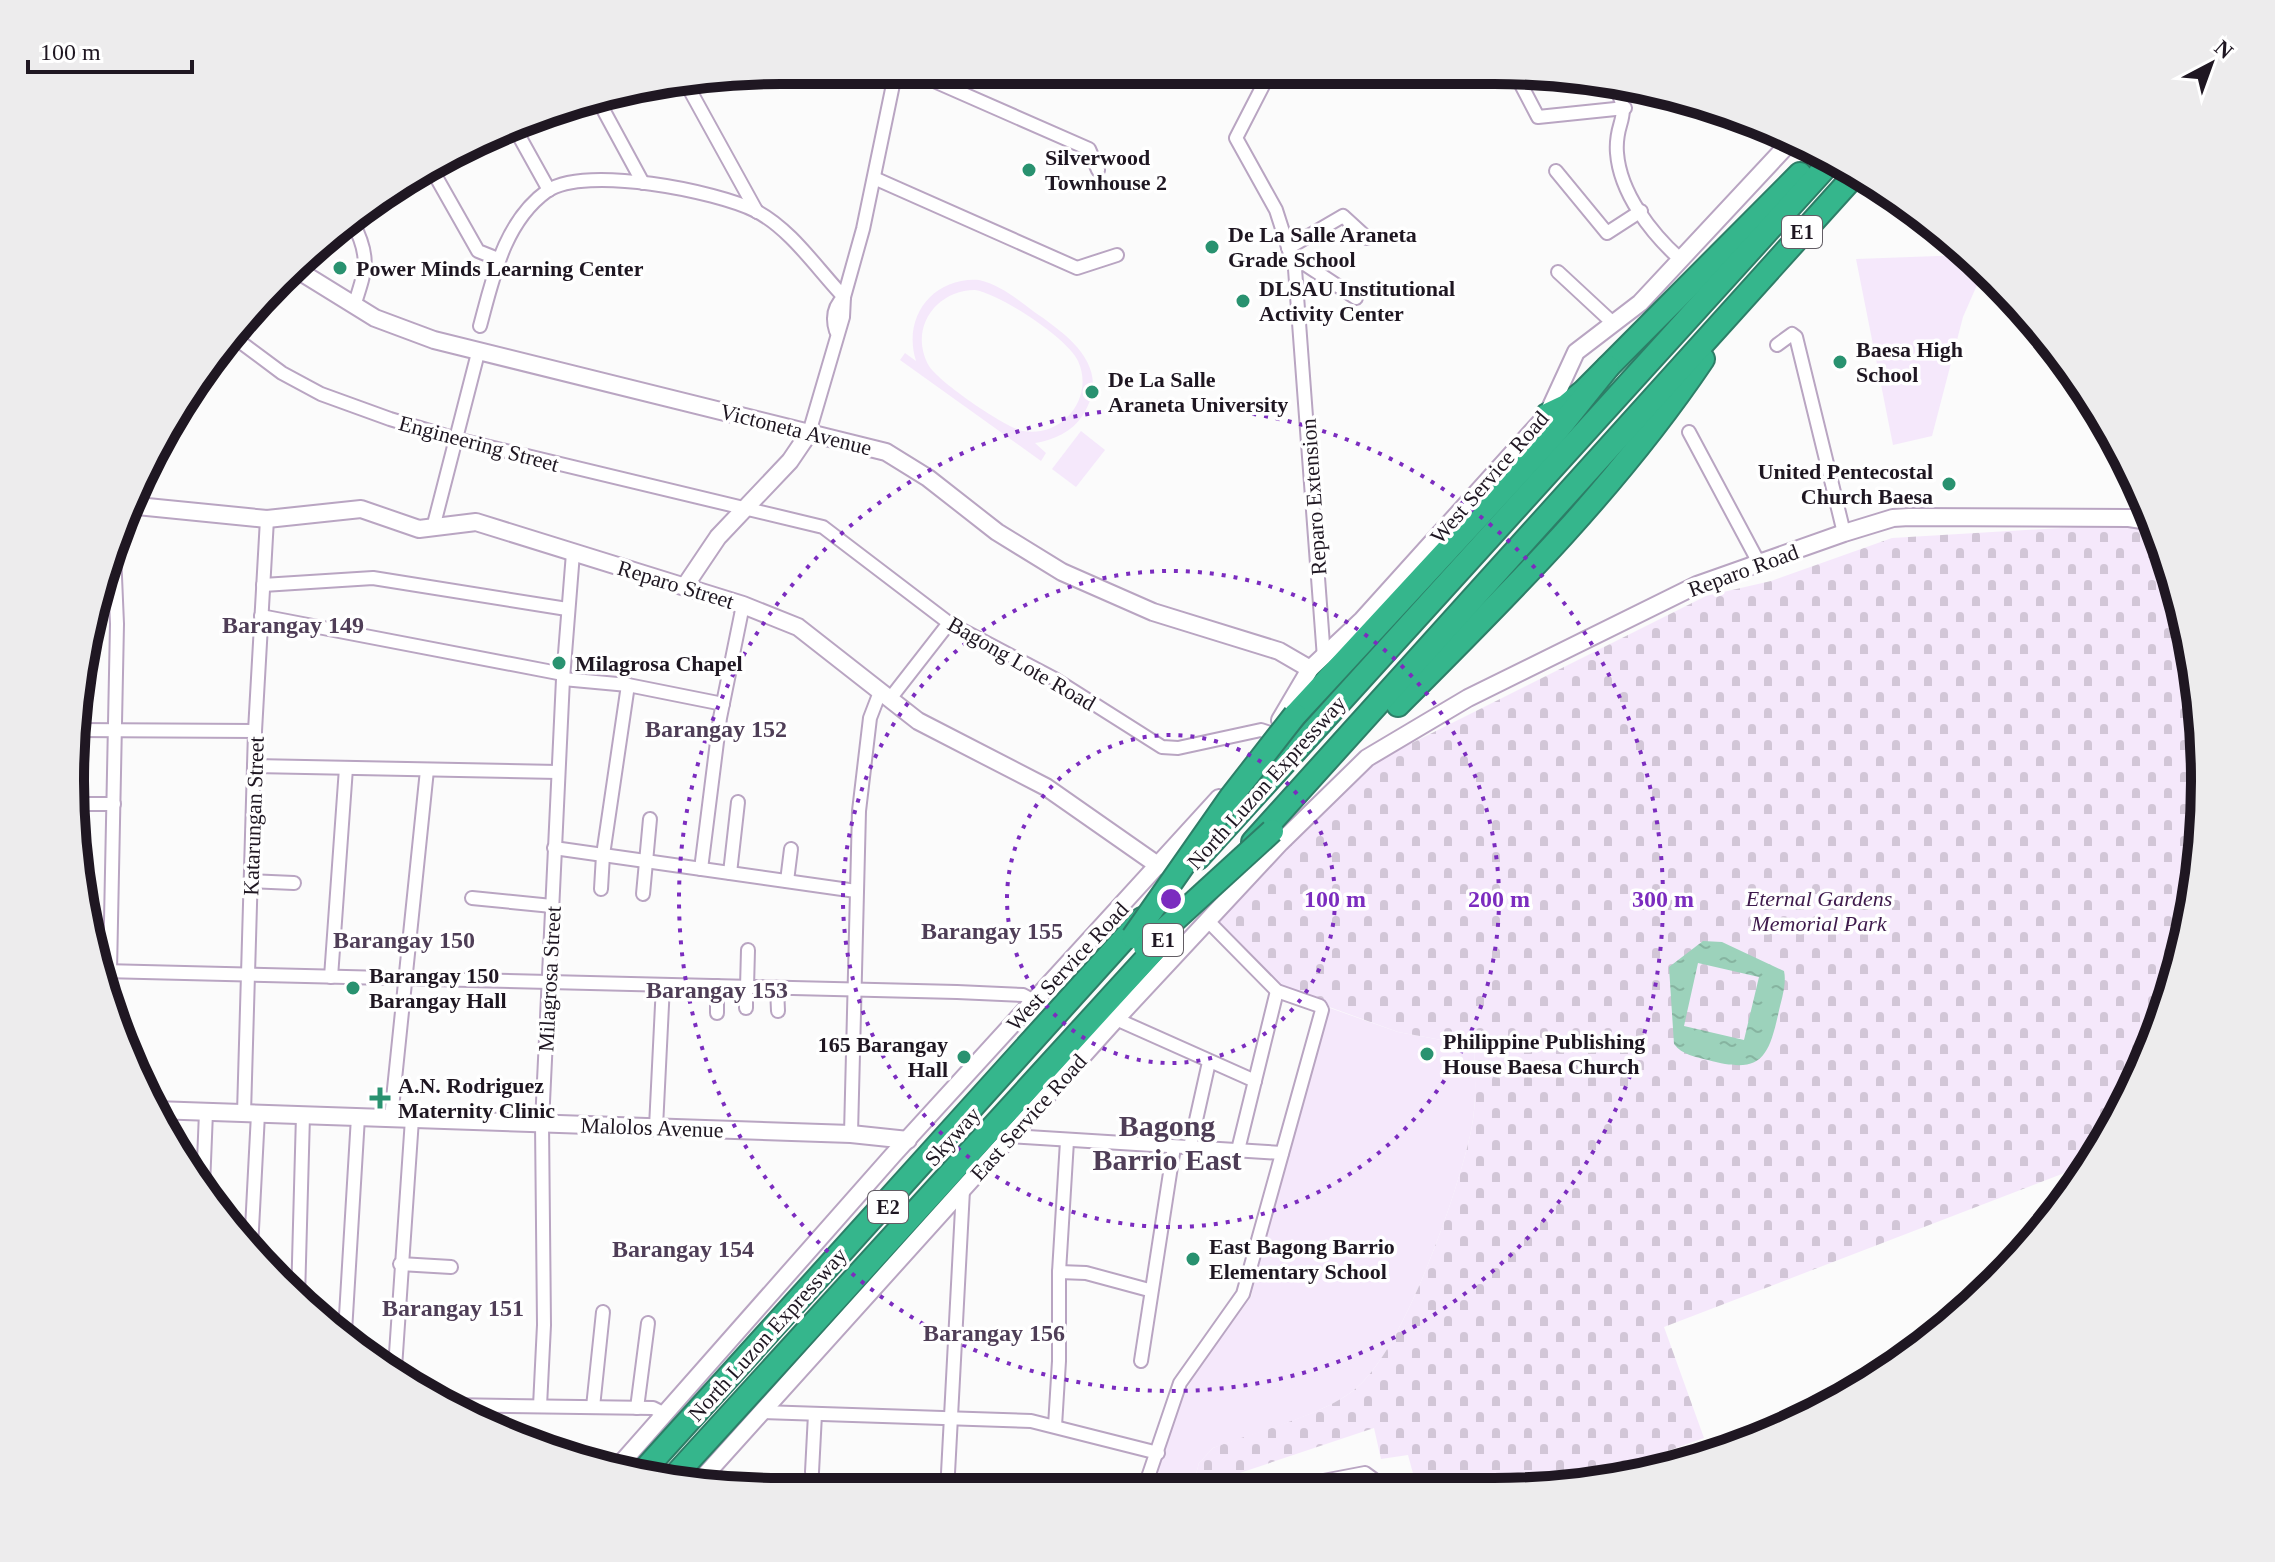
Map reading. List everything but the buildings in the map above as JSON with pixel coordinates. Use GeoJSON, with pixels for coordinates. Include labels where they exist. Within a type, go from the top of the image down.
{"type":"FeatureCollection","features":[{"type":"Feature","properties":{"kind":"highway"},"geometry":{"type":"LineString","coordinates":[[1547,415],[1566,406],[1608,367],[1812,161]]}},
{"type":"Feature","properties":{"kind":"highway","name":"North Luzon Expressway"},"geometry":{"type":"LineString","coordinates":[[652,1466],[1825,168]]}},
{"type":"Feature","properties":{"kind":"highway","name":"North Luzon Expressway"},"geometry":{"type":"LineString","coordinates":[[680,1470],[1366,720],[1750,288],[1849,181]]}},
{"type":"Feature","properties":{"kind":"highway"},"geometry":{"type":"LineString","coordinates":[[1139,942],[1272,831],[1532,571],[1667,412],[1750,288]]}},
{"type":"Feature","properties":{"kind":"highway"},"geometry":{"type":"LineString","coordinates":[[1139,942],[1231,797],[1295,715],[1551,438],[1608,367]]}},
{"type":"Feature","properties":{"kind":"highway","name":"Skyway"},"geometry":{"type":"LineString","coordinates":[[652,1466],[1139,942]]}},
{"type":"Feature","properties":{"kind":"highway","name":"Skyway"},"geometry":{"type":"LineString","coordinates":[[673,1469],[1139,942]]}},
{"type":"Feature","properties":{"kind":"street"},"geometry":{"type":"LineString","coordinates":[[685,586],[718,537],[790,461],[809,433],[836,331],[833,320],[837,303],[844,297],[874,178],[893,84]]}},
{"type":"Feature","properties":{"kind":"street"},"geometry":{"type":"LineString","coordinates":[[941,84],[1089,149],[1098,170]]}},
{"type":"Feature","properties":{"kind":"street","name":"Reparo Extension"},"geometry":{"type":"LineString","coordinates":[[1264,84],[1236,138],[1276,210],[1290,252],[1300,309],[1324,658]]}},
{"type":"Feature","properties":{"kind":"street"},"geometry":{"type":"LineString","coordinates":[[1521,85],[1538,117],[1625,108]]}},
{"type":"Feature","properties":{"kind":"street"},"geometry":{"type":"LineString","coordinates":[[690,90],[757,212]]}},
{"type":"Feature","properties":{"kind":"street"},"geometry":{"type":"LineString","coordinates":[[1619,95],[1625,108],[1617,153],[1628,191],[1655,233],[1680,259]]}},
{"type":"Feature","properties":{"kind":"street"},"geometry":{"type":"LineString","coordinates":[[602,108],[643,183]]}},
{"type":"Feature","properties":{"kind":"street"},"geometry":{"type":"LineString","coordinates":[[519,135],[549,190]]}},
{"type":"Feature","properties":{"kind":"street","name":"West Service Road"},"geometry":{"type":"LineString","coordinates":[[624,1460],[908,1140],[1159,866],[1270,733],[1310,669],[1324,658],[1547,415],[1576,352],[1640,303],[1785,148]]}},
{"type":"Feature","properties":{"kind":"street"},"geometry":{"type":"LineString","coordinates":[[1556,171],[1607,233],[1641,211]]}},
{"type":"Feature","properties":{"kind":"street"},"geometry":{"type":"LineString","coordinates":[[435,175],[478,251],[498,259]]}},
{"type":"Feature","properties":{"kind":"street"},"geometry":{"type":"LineString","coordinates":[[874,178],[1077,268],[1117,255]]}},
{"type":"Feature","properties":{"kind":"street"},"geometry":{"type":"LineString","coordinates":[[480,326],[498,259],[521,219],[549,190],[585,179],[643,183],[726,201],[757,212],[777,227],[844,297]]}},
{"type":"Feature","properties":{"kind":"street"},"geometry":{"type":"LineString","coordinates":[[1356,298],[1290,252],[1343,216],[1367,238]]}},
{"type":"Feature","properties":{"kind":"street"},"geometry":{"type":"LineString","coordinates":[[354,306],[367,261],[366,248],[356,229]]}},
{"type":"Feature","properties":{"kind":"street"},"geometry":{"type":"LineString","coordinates":[[1558,272],[1614,324]]}},
{"type":"Feature","properties":{"kind":"street","name":"Victoneta Avenue"},"geometry":{"type":"LineString","coordinates":[[303,274],[354,306],[413,333],[478,353],[886,452],[928,478],[1025,551],[1098,590],[1153,612],[1279,651],[1310,669]]}},
{"type":"Feature","properties":{"kind":"street"},"geometry":{"type":"LineString","coordinates":[[1777,345],[1792,334],[1796,337],[1844,533]]}},
{"type":"Feature","properties":{"kind":"street","name":"Engineering Street"},"geometry":{"type":"LineString","coordinates":[[240,342],[282,373],[321,394],[456,439],[744,508]]}},
{"type":"Feature","properties":{"kind":"street"},"geometry":{"type":"LineString","coordinates":[[434,523],[478,353]]}},
{"type":"Feature","properties":{"kind":"street"},"geometry":{"type":"LineString","coordinates":[[1689,432],[1759,563]]}},
{"type":"Feature","properties":{"kind":"street","name":"Reparo Street"},"geometry":{"type":"LineString","coordinates":[[141,506],[267,519],[361,509],[406,526],[476,522],[743,605],[798,627],[918,721],[1046,787],[1159,866]]}},
{"type":"Feature","properties":{"kind":"street","name":"Bagong Lote Road"},"geometry":{"type":"LineString","coordinates":[[744,508],[831,531],[949,623],[1053,678],[1162,747],[1178,748],[1261,730],[1270,733]]}},
{"type":"Feature","properties":{"kind":"street","name":"Reparo Road"},"geometry":{"type":"LineString","coordinates":[[1367,758],[1468,698],[1697,585],[1844,533],[1893,518],[1909,517],[2140,520]]}},
{"type":"Feature","properties":{"kind":"street","name":"Katarungan Street"},"geometry":{"type":"LineString","coordinates":[[251,1234],[248,975],[255,731],[267,519]]}},
{"type":"Feature","properties":{"kind":"street","name":"Milagrosa Street"},"geometry":{"type":"LineString","coordinates":[[540,1406],[544,1296],[540,1186],[542,1123],[563,676],[573,553]]}},
{"type":"Feature","properties":{"kind":"street"},"geometry":{"type":"LineString","coordinates":[[107,956],[114,804],[115,577]]}},
{"type":"Feature","properties":{"kind":"street"},"geometry":{"type":"LineString","coordinates":[[263,585],[368,578],[567,609]]}},
{"type":"Feature","properties":{"kind":"street"},"geometry":{"type":"LineString","coordinates":[[701,869],[723,704],[743,605]]}},
{"type":"Feature","properties":{"kind":"street"},"geometry":{"type":"LineString","coordinates":[[261,616],[563,676],[723,704]]}},
{"type":"Feature","properties":{"kind":"street"},"geometry":{"type":"LineString","coordinates":[[851,1134],[856,891],[863,757],[870,718],[884,696],[949,623]]}},
{"type":"Feature","properties":{"kind":"street"},"geometry":{"type":"LineString","coordinates":[[601,889],[603,855],[628,685]]}},
{"type":"Feature","properties":{"kind":"street"},"geometry":{"type":"LineString","coordinates":[[86,730],[255,731]]}},
{"type":"Feature","properties":{"kind":"street","name":"East Service Road"},"geometry":{"type":"LineString","coordinates":[[706,1474],[1116,1019],[1367,758]]}},
{"type":"Feature","properties":{"kind":"street"},"geometry":{"type":"LineString","coordinates":[[254,766],[558,772]]}},
{"type":"Feature","properties":{"kind":"street"},"geometry":{"type":"LineString","coordinates":[[331,977],[346,768]]}},
{"type":"Feature","properties":{"kind":"street"},"geometry":{"type":"LineString","coordinates":[[391,1118],[427,770]]}},
{"type":"Feature","properties":{"kind":"street"},"geometry":{"type":"LineString","coordinates":[[730,873],[738,802]]}},
{"type":"Feature","properties":{"kind":"street"},"geometry":{"type":"LineString","coordinates":[[84,804],[114,804]]}},
{"type":"Feature","properties":{"kind":"street"},"geometry":{"type":"LineString","coordinates":[[643,894],[650,819]]}},
{"type":"Feature","properties":{"kind":"street"},"geometry":{"type":"LineString","coordinates":[[554,848],[856,891]]}},
{"type":"Feature","properties":{"kind":"street"},"geometry":{"type":"LineString","coordinates":[[787,881],[791,849]]}},
{"type":"Feature","properties":{"kind":"street"},"geometry":{"type":"LineString","coordinates":[[251,881],[294,883]]}},
{"type":"Feature","properties":{"kind":"street"},"geometry":{"type":"LineString","coordinates":[[472,898],[552,906]]}},
{"type":"Feature","properties":{"kind":"street"},"geometry":{"type":"LineString","coordinates":[[1148,1478],[1180,1383],[1243,1294],[1322,1010],[1320,1006],[1277,991],[1208,921]]}},
{"type":"Feature","properties":{"kind":"street"},"geometry":{"type":"LineString","coordinates":[[746,1008],[748,950]]}},
{"type":"Feature","properties":{"kind":"street"},"geometry":{"type":"LineString","coordinates":[[111,971],[1023,995],[1034,1001]]}},
{"type":"Feature","properties":{"kind":"street"},"geometry":{"type":"LineString","coordinates":[[656,1127],[663,985]]}},
{"type":"Feature","properties":{"kind":"street"},"geometry":{"type":"LineString","coordinates":[[717,986],[717,1013]]}},
{"type":"Feature","properties":{"kind":"street"},"geometry":{"type":"LineString","coordinates":[[777,988],[778,1011]]}},
{"type":"Feature","properties":{"kind":"street"},"geometry":{"type":"LineString","coordinates":[[1238,1150],[1277,991]]}},
{"type":"Feature","properties":{"kind":"street"},"geometry":{"type":"LineString","coordinates":[[1116,1019],[1255,1081]]}},
{"type":"Feature","properties":{"kind":"street"},"geometry":{"type":"LineString","coordinates":[[1190,1147],[1209,1062]]}},
{"type":"Feature","properties":{"kind":"street"},"geometry":{"type":"LineString","coordinates":[[204,1172],[206,1112]]}},
{"type":"Feature","properties":{"kind":"street","name":"Malolos Avenue"},"geometry":{"type":"LineString","coordinates":[[169,1114],[251,1113],[656,1127],[851,1134],[908,1140]]}},
{"type":"Feature","properties":{"kind":"street"},"geometry":{"type":"LineString","coordinates":[[298,1284],[303,1115]]}},
{"type":"Feature","properties":{"kind":"street"},"geometry":{"type":"LineString","coordinates":[[345,1325],[358,1117]]}},
{"type":"Feature","properties":{"kind":"street"},"geometry":{"type":"LineString","coordinates":[[395,1362],[412,1119]]}},
{"type":"Feature","properties":{"kind":"street"},"geometry":{"type":"LineString","coordinates":[[1010,1136],[1282,1153]]}},
{"type":"Feature","properties":{"kind":"street"},"geometry":{"type":"LineString","coordinates":[[1055,1426],[1059,1272],[1067,1141]]}},
{"type":"Feature","properties":{"kind":"street"},"geometry":{"type":"LineString","coordinates":[[1141,1361],[1149,1290],[1174,1147]]}},
{"type":"Feature","properties":{"kind":"street"},"geometry":{"type":"LineString","coordinates":[[948,1478],[963,1190]]}},
{"type":"Feature","properties":{"kind":"street"},"geometry":{"type":"LineString","coordinates":[[400,1264],[451,1267]]}},
{"type":"Feature","properties":{"kind":"street"},"geometry":{"type":"LineString","coordinates":[[1059,1272],[1086,1273],[1149,1290]]}},
{"type":"Feature","properties":{"kind":"street"},"geometry":{"type":"LineString","coordinates":[[593,1407],[603,1312]]}},
{"type":"Feature","properties":{"kind":"street"},"geometry":{"type":"LineString","coordinates":[[637,1408],[648,1323]]}},
{"type":"Feature","properties":{"kind":"street"},"geometry":{"type":"LineString","coordinates":[[472,1405],[658,1408],[665,1414]]}},
{"type":"Feature","properties":{"kind":"street"},"geometry":{"type":"LineString","coordinates":[[760,1412],[1010,1419],[1055,1426],[1158,1453]]}},
{"type":"Feature","properties":{"kind":"street"},"geometry":{"type":"LineString","coordinates":[[812,1472],[815,1414]]}},
{"type":"Feature","properties":{"kind":"street"},"geometry":{"type":"LineString","coordinates":[[1346,1478],[1365,1473],[1372,1478]]}},
{"type":"Feature","properties":{"kind":"green space"},"geometry":{"type":"Polygon","coordinates":[[[1952,255],[1979,280],[1963,317],[1932,436],[1893,445],[1856,259],[1952,255]]]}},
{"type":"Feature","properties":{"kind":"green space"},"geometry":{"type":"Polygon","coordinates":[[[963,281],[987,282],[1014,297],[1073,342],[1090,368],[1093,382],[1091,398],[1083,415],[1062,434],[1035,443],[1046,453],[1041,461],[900,360],[905,353],[916,361],[913,329],[925,303],[948,285],[963,281]],[[975,290],[961,292],[938,304],[930,314],[922,339],[929,366],[958,393],[1014,428],[1037,432],[1062,422],[1072,412],[1082,389],[1078,361],[1048,329],[986,293],[975,290]]]}},
{"type":"Feature","properties":{"kind":"green space"},"geometry":{"type":"Polygon","coordinates":[[[1081,431],[1105,450],[1076,487],[1052,469],[1081,431]]]}},
{"type":"Feature","properties":{"kind":"green space","name":"Eternal Gardens Memorial Park"},"geometry":{"type":"Polygon","coordinates":[[[2141,523],[2167,601],[2178,645],[2190,735],[2190,827],[2178,917],[2154,1005],[2138,1048],[2098,1130],[2073,1170],[1664,1327],[1704,1438],[1627,1465],[1540,1477],[1414,1478],[1408,1455],[1381,1459],[1374,1428],[1225,1478],[1195,1478],[1199,1463],[1213,1448],[1324,1408],[1354,1390],[1373,1371],[1409,1308],[1441,1230],[1464,1158],[1475,1099],[1474,1046],[1398,1032],[1288,992],[1216,923],[1368,765],[1706,596],[1771,581],[1892,538],[2141,523]]]}},
{"type":"Feature","properties":{"kind":"green space"},"geometry":{"type":"Polygon","coordinates":[[[1327,1007],[1398,1032],[1474,1046],[1473,1120],[1454,1192],[1409,1308],[1373,1371],[1354,1390],[1324,1408],[1213,1448],[1199,1463],[1195,1478],[1154,1478],[1176,1407],[1197,1371],[1251,1297],[1285,1153],[1327,1007]]]}},
{"type":"Feature","properties":{"kind":"water"},"geometry":{"type":"Polygon","coordinates":[[[1703,941],[1722,942],[1784,971],[1784,987],[1765,1053],[1750,1064],[1739,1065],[1690,1055],[1677,1048],[1674,1044],[1669,967],[1703,941]],[[1698,963],[1684,1026],[1744,1040],[1759,977],[1698,963]]]}},
{"type":"Feature","properties":{"kind":"place","name":"Silverwood Townhouse 2"},"geometry":{"type":"Point","coordinates":[1029,170]}},
{"type":"Feature","properties":{"kind":"place","name":"De La Salle Araneta Grade School"},"geometry":{"type":"Point","coordinates":[1212,247]}},
{"type":"Feature","properties":{"kind":"place","name":"Power Minds Learning Center"},"geometry":{"type":"Point","coordinates":[340,268]}},
{"type":"Feature","properties":{"kind":"place","name":"DLSAU Institutional Activity Center"},"geometry":{"type":"Point","coordinates":[1243,301]}},
{"type":"Feature","properties":{"kind":"place","name":"Baesa High School"},"geometry":{"type":"Point","coordinates":[1840,362]}},
{"type":"Feature","properties":{"kind":"place","name":"De La Salle Araneta University"},"geometry":{"type":"Point","coordinates":[1092,392]}},
{"type":"Feature","properties":{"kind":"place","name":"United Pentecostal Church Baesa"},"geometry":{"type":"Point","coordinates":[1949,484]}},
{"type":"Feature","properties":{"kind":"place","name":"Milagrosa Chapel"},"geometry":{"type":"Point","coordinates":[559,663]}},
{"type":"Feature","properties":{"kind":"place","name":"Barangay 150 Barangay Hall"},"geometry":{"type":"Point","coordinates":[353,988]}},
{"type":"Feature","properties":{"kind":"place","name":"Philippine Publishing House Baesa Church"},"geometry":{"type":"Point","coordinates":[1427,1054]}},
{"type":"Feature","properties":{"kind":"place","name":"165 Barangay Hall"},"geometry":{"type":"Point","coordinates":[964,1057]}},
{"type":"Feature","properties":{"kind":"place","name":"A.N. Rodriguez Maternity Clinic"},"geometry":{"type":"Point","coordinates":[380,1098]}},
{"type":"Feature","properties":{"kind":"place","name":"East Bagong Barrio Elementary School"},"geometry":{"type":"Point","coordinates":[1193,1259]}},
{"type":"Feature","properties":{"kind":"district","name":"Barangay 149"},"geometry":{"type":"Point","coordinates":[293,625]}},
{"type":"Feature","properties":{"kind":"district","name":"Barangay 152"},"geometry":{"type":"Point","coordinates":[716,729]}},
{"type":"Feature","properties":{"kind":"district","name":"Barangay 155"},"geometry":{"type":"Point","coordinates":[992,931]}},
{"type":"Feature","properties":{"kind":"district","name":"Barangay 150"},"geometry":{"type":"Point","coordinates":[404,940]}},
{"type":"Feature","properties":{"kind":"district","name":"Barangay 153"},"geometry":{"type":"Point","coordinates":[717,990]}},
{"type":"Feature","properties":{"kind":"district","name":"Bagong Barrio East"},"geometry":{"type":"Point","coordinates":[1167,1143]}},
{"type":"Feature","properties":{"kind":"district","name":"Barangay 154"},"geometry":{"type":"Point","coordinates":[683,1249]}},
{"type":"Feature","properties":{"kind":"district","name":"Barangay 151"},"geometry":{"type":"Point","coordinates":[453,1308]}},
{"type":"Feature","properties":{"kind":"district","name":"Barangay 156"},"geometry":{"type":"Point","coordinates":[994,1333]}}]}
